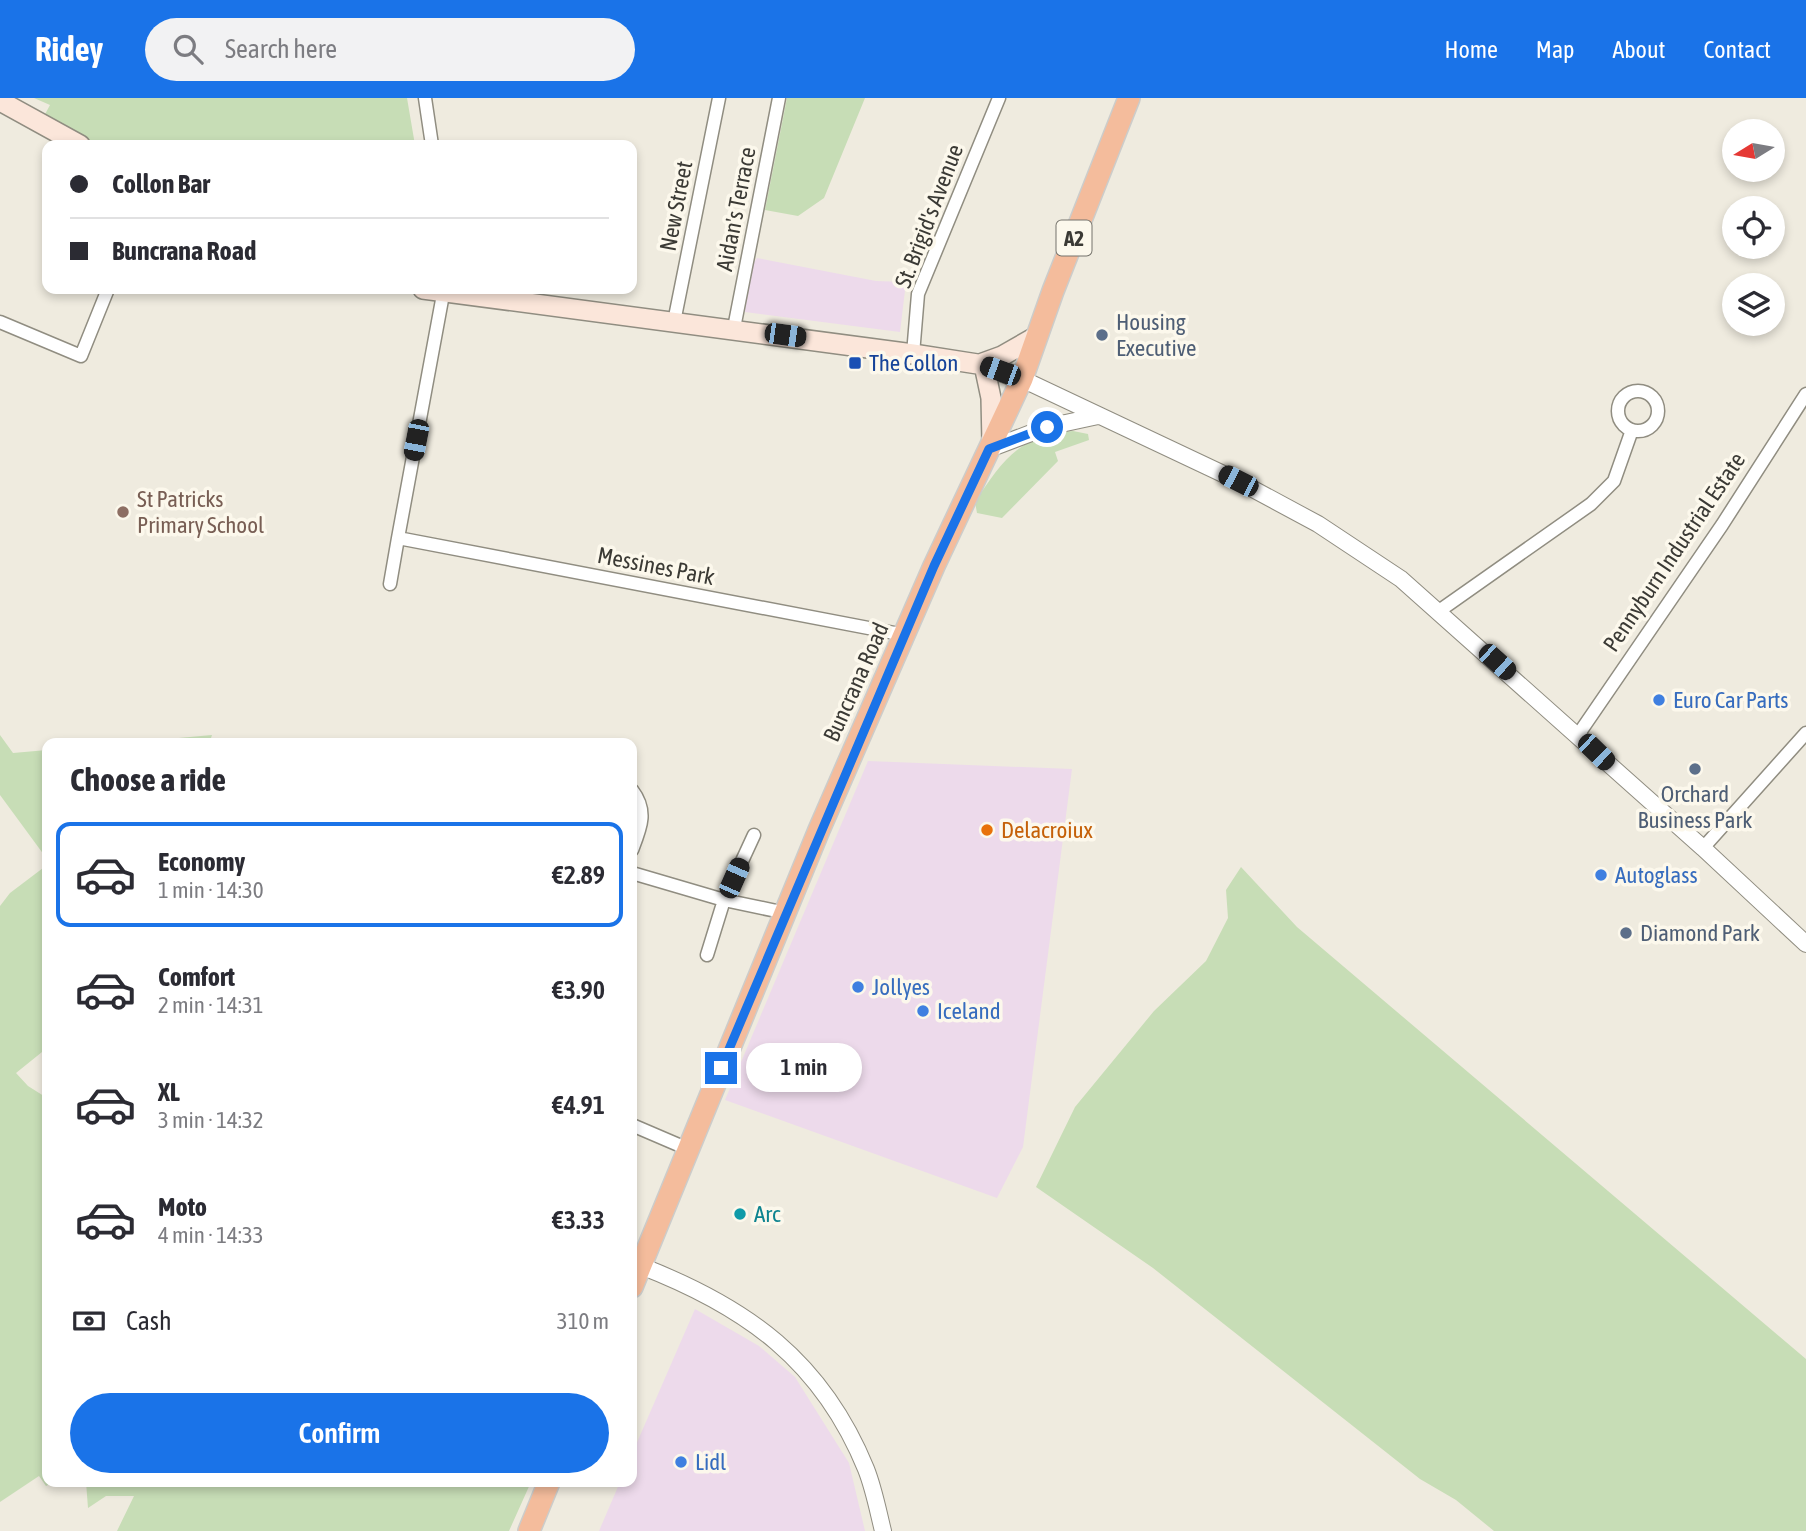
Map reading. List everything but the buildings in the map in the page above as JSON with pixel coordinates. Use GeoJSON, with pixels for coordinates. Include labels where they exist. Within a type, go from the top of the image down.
{"type":"FeatureCollection","features":[{"type":"Feature","properties":{"kind":"highway","name":"Buncrana Road"},"geometry":{"type":"LineString","coordinates":[[637,1275],[786,913],[934,566],[1022,379],[1129,98]]}},
{"type":"Feature","properties":{"kind":"highway"},"geometry":{"type":"LineString","coordinates":[[528,1531],[547,1487]]}},
{"type":"Feature","properties":{"kind":"main road"},"geometry":{"type":"LineString","coordinates":[[1,103],[71,140]]}},
{"type":"Feature","properties":{"kind":"main road"},"geometry":{"type":"LineString","coordinates":[[466,294],[914,354],[982,365],[1022,379]]}},
{"type":"Feature","properties":{"kind":"main road"},"geometry":{"type":"LineString","coordinates":[[982,365],[1037,337]]}},
{"type":"Feature","properties":{"kind":"main road"},"geometry":{"type":"LineString","coordinates":[[982,365],[991,398],[990,446]]}},
{"type":"Feature","properties":{"kind":"street"},"geometry":{"type":"LineString","coordinates":[[425,98],[431,140]]}},
{"type":"Feature","properties":{"kind":"street","name":"New Street"},"geometry":{"type":"LineString","coordinates":[[674,322],[719,98]]}},
{"type":"Feature","properties":{"kind":"street","name":"Aidan's Terrace"},"geometry":{"type":"LineString","coordinates":[[734,328],[779,98]]}},
{"type":"Feature","properties":{"kind":"street","name":"St. Brigid's Avenue"},"geometry":{"type":"LineString","coordinates":[[914,354],[918,294],[999,98]]}},
{"type":"Feature","properties":{"kind":"street"},"geometry":{"type":"LineString","coordinates":[[0,322],[81,356],[106,294]]}},
{"type":"Feature","properties":{"kind":"street"},"geometry":{"type":"LineString","coordinates":[[390,584],[443,294]]}},
{"type":"Feature","properties":{"kind":"street"},"geometry":{"type":"LineString","coordinates":[[1022,379],[1193,458],[1318,524],[1402,579],[1578,735],[1806,944]]}},
{"type":"Feature","properties":{"kind":"street","name":"Pennyburn Industrial Estate"},"geometry":{"type":"LineString","coordinates":[[1578,735],[1722,525],[1806,394]]}},
{"type":"Feature","properties":{"kind":"street"},"geometry":{"type":"LineString","coordinates":[[990,446],[1047,427],[1098,416]]}},
{"type":"Feature","properties":{"kind":"street"},"geometry":{"type":"LineString","coordinates":[[1439,611],[1591,504],[1615,481],[1632,430]]}},
{"type":"Feature","properties":{"kind":"street","name":"Messines Park"},"geometry":{"type":"LineString","coordinates":[[398,538],[905,635]]}},
{"type":"Feature","properties":{"kind":"street"},"geometry":{"type":"LineString","coordinates":[[1703,848],[1806,733]]}},
{"type":"Feature","properties":{"kind":"street"},"geometry":{"type":"LineString","coordinates":[[637,797],[644,819],[637,837]]}},
{"type":"Feature","properties":{"kind":"street"},"geometry":{"type":"LineString","coordinates":[[707,955],[724,900],[754,835]]}},
{"type":"Feature","properties":{"kind":"street"},"geometry":{"type":"LineString","coordinates":[[637,874],[724,900],[786,913]]}},
{"type":"Feature","properties":{"kind":"street"},"geometry":{"type":"LineString","coordinates":[[637,1127],[688,1149]]}},
{"type":"Feature","properties":{"kind":"street"},"geometry":{"type":"LineString","coordinates":[[641,1266],[695,1287],[785,1346],[828,1395],[867,1470],[883,1531]]}},
{"type":"Feature","properties":{"kind":"shaded area"},"geometry":{"type":"Polygon","coordinates":[[[757,258],[876,281],[906,282],[900,332],[745,312],[750,269],[757,258]]]}},
{"type":"Feature","properties":{"kind":"shaded area"},"geometry":{"type":"Polygon","coordinates":[[[868,761],[1072,769],[1023,1147],[997,1198],[725,1100],[868,761]]]}},
{"type":"Feature","properties":{"kind":"shaded area"},"geometry":{"type":"Polygon","coordinates":[[[695,1309],[759,1346],[795,1377],[849,1463],[865,1531],[599,1531],[618,1487],[637,1487],[637,1442],[695,1309]]]}},
{"type":"Feature","properties":{"kind":"green space"},"geometry":{"type":"Polygon","coordinates":[[[34,98],[407,98],[414,140],[88,140],[43,118],[50,105],[34,98]]]}},
{"type":"Feature","properties":{"kind":"green space"},"geometry":{"type":"Polygon","coordinates":[[[787,98],[865,98],[824,198],[798,216],[765,210],[787,98]]]}},
{"type":"Feature","properties":{"kind":"green space"},"geometry":{"type":"Polygon","coordinates":[[[1073,431],[1088,434],[1089,440],[1055,452],[1058,461],[1002,518],[977,513],[975,502],[994,474],[1014,452],[1039,437],[1073,431]]]}},
{"type":"Feature","properties":{"kind":"green space"},"geometry":{"type":"Polygon","coordinates":[[[0,735],[13,753],[42,750],[42,852],[0,795],[0,735]]]}},
{"type":"Feature","properties":{"kind":"green space"},"geometry":{"type":"Polygon","coordinates":[[[212,735],[211,738],[179,738],[212,735]]]}},
{"type":"Feature","properties":{"kind":"green space"},"geometry":{"type":"Polygon","coordinates":[[[1241,867],[1297,927],[1806,1359],[1806,1531],[1494,1531],[1456,1500],[1420,1479],[1153,1268],[1036,1187],[1075,1107],[1154,1011],[1206,961],[1228,918],[1226,890],[1241,867]]]}},
{"type":"Feature","properties":{"kind":"green space"},"geometry":{"type":"Polygon","coordinates":[[[42,869],[42,1052],[16,1073],[28,1086],[42,1095],[42,1480],[39,1476],[0,1502],[0,906],[10,893],[42,869]]]}},
{"type":"Feature","properties":{"kind":"green space"},"geometry":{"type":"Polygon","coordinates":[[[86,1487],[529,1487],[509,1531],[117,1531],[134,1496],[106,1496],[88,1508],[86,1487]]]}},
{"type":"Feature","properties":{"kind":"place","name":"Housing Executive"},"geometry":{"type":"Point","coordinates":[1102,335]}},
{"type":"Feature","properties":{"kind":"place","name":"The Collon"},"geometry":{"type":"Point","coordinates":[855,363]}},
{"type":"Feature","properties":{"kind":"place","name":"St Patricks Primary School"},"geometry":{"type":"Point","coordinates":[123,512]}},
{"type":"Feature","properties":{"kind":"place","name":"Euro Car Parts"},"geometry":{"type":"Point","coordinates":[1659,700]}},
{"type":"Feature","properties":{"kind":"place","name":"Orchard Business Park"},"geometry":{"type":"Point","coordinates":[1695,769]}},
{"type":"Feature","properties":{"kind":"place","name":"Delacroiux"},"geometry":{"type":"Point","coordinates":[987,830]}},
{"type":"Feature","properties":{"kind":"place","name":"Autoglass"},"geometry":{"type":"Point","coordinates":[1601,875]}},
{"type":"Feature","properties":{"kind":"place","name":"Diamond Park"},"geometry":{"type":"Point","coordinates":[1626,933]}},
{"type":"Feature","properties":{"kind":"place","name":"Jollyes"},"geometry":{"type":"Point","coordinates":[858,987]}},
{"type":"Feature","properties":{"kind":"place","name":"Iceland"},"geometry":{"type":"Point","coordinates":[923,1011]}},
{"type":"Feature","properties":{"kind":"place","name":"Arc"},"geometry":{"type":"Point","coordinates":[740,1214]}},
{"type":"Feature","properties":{"kind":"place","name":"Lidl"},"geometry":{"type":"Point","coordinates":[681,1462]}},
{"type":"Feature","properties":{"kind":"route"},"geometry":{"type":"LineString","coordinates":[[721,1068],[819,830],[934,566],[989,449],[1047,427]]}}]}
